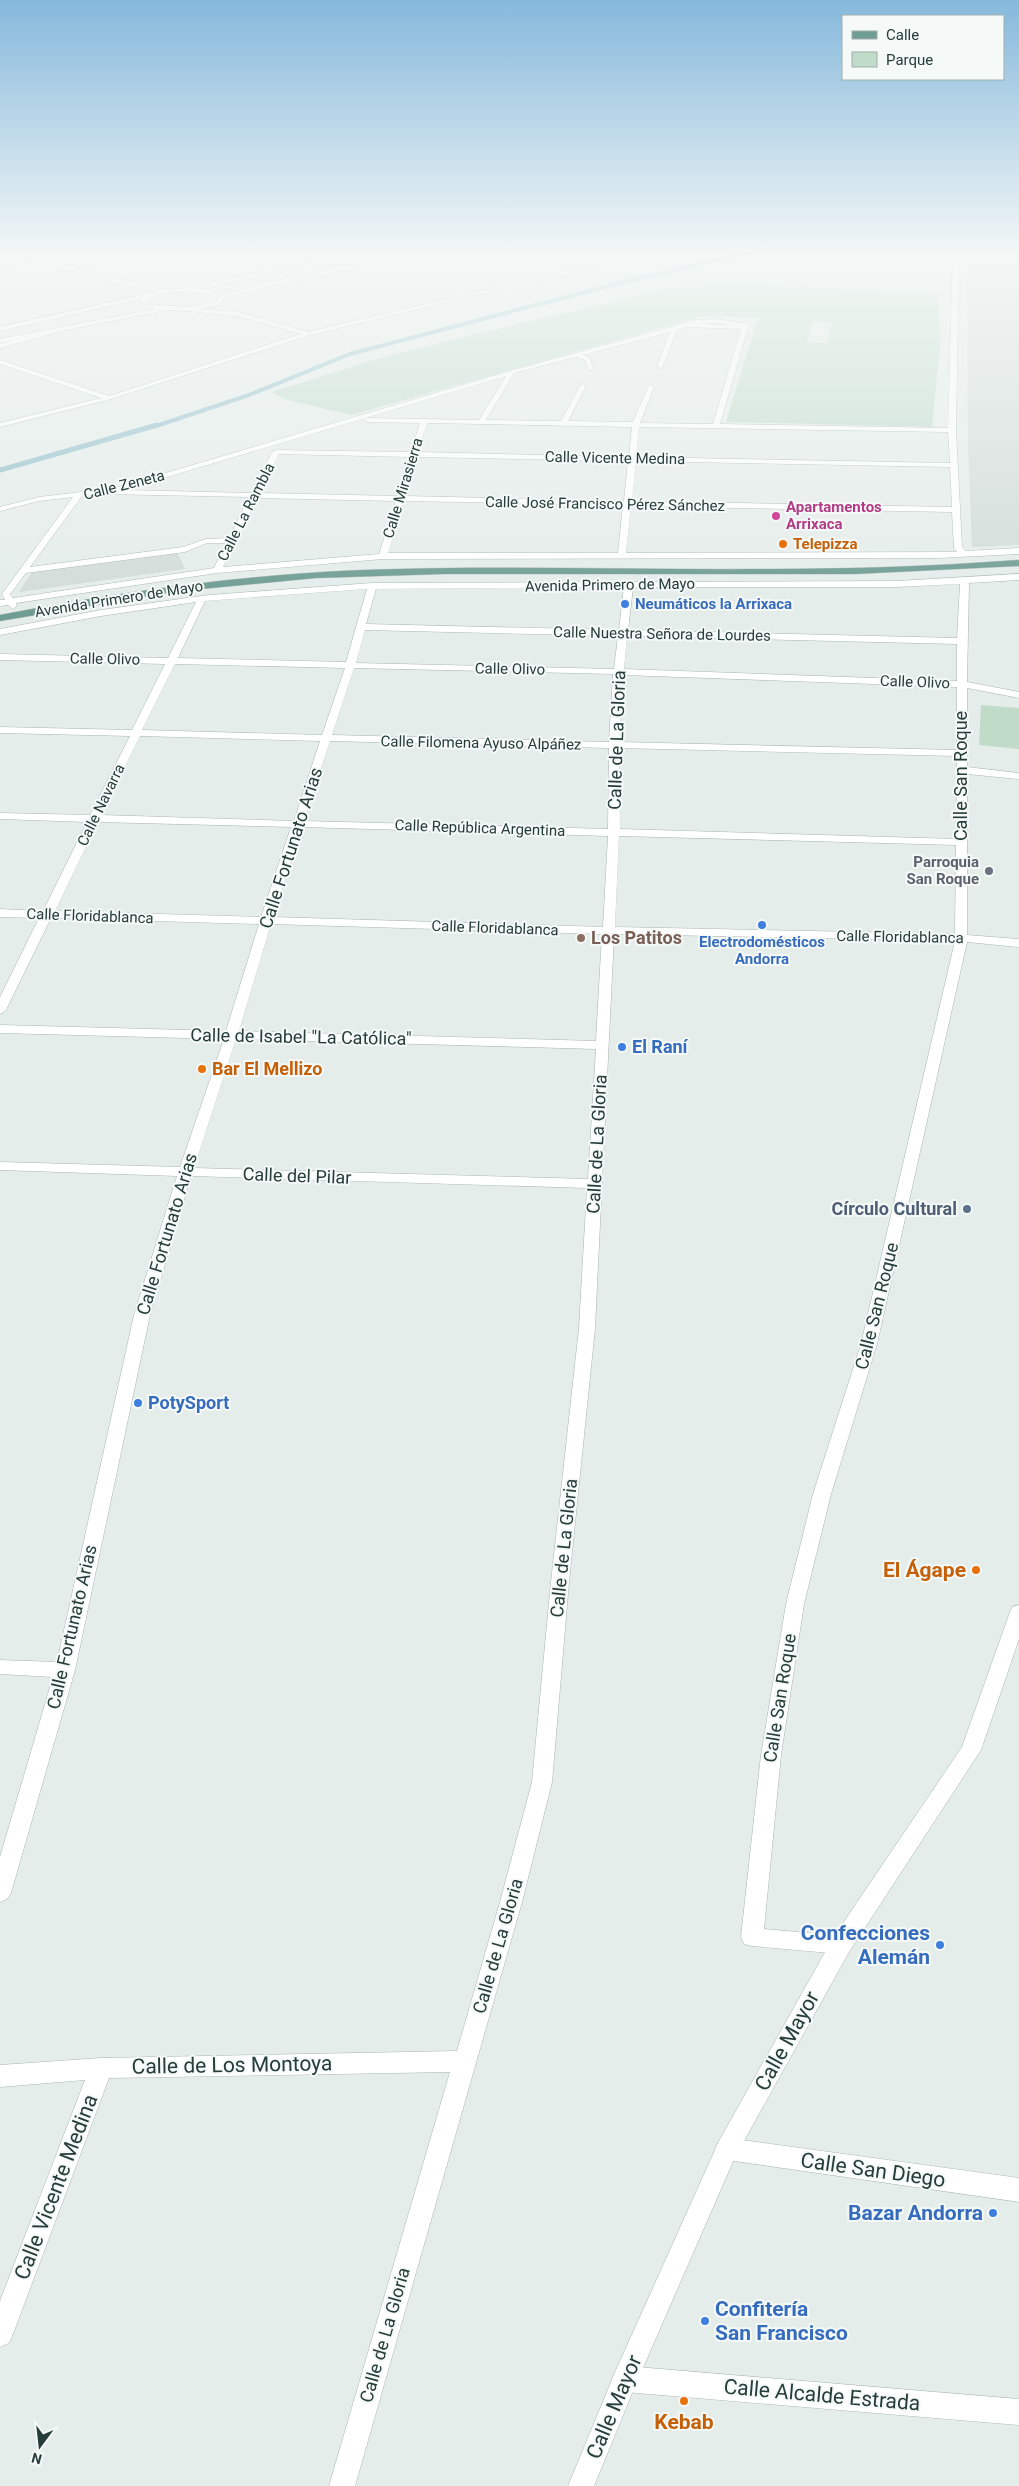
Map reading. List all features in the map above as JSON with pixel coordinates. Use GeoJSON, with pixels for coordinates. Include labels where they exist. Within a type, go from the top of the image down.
{"type":"FeatureCollection","features":[{"type":"Feature","properties":{"kind":"main road","name":"Avenida Primero de Mayo"},"geometry":{"type":"LineString","coordinates":[[0,618],[144,593],[304,576],[419,572],[891,570],[1019,563]]}},
{"type":"Feature","properties":{"kind":"street"},"geometry":{"type":"LineString","coordinates":[[15,367],[110,398]]}},
{"type":"Feature","properties":{"kind":"street"},"geometry":{"type":"LineString","coordinates":[[0,425],[110,398],[206,367]]}},
{"type":"Feature","properties":{"kind":"street","name":"Calle La Rambla"},"geometry":{"type":"LineString","coordinates":[[266,445],[531,367]]}},
{"type":"Feature","properties":{"kind":"street","name":"Calle La Rambla"},"geometry":{"type":"LineString","coordinates":[[716,425],[733,367]]}},
{"type":"Feature","properties":{"kind":"street"},"geometry":{"type":"LineString","coordinates":[[953,367],[952,430],[958,548],[964,554]]}},
{"type":"Feature","properties":{"kind":"street"},"geometry":{"type":"LineString","coordinates":[[481,422],[512,372]]}},
{"type":"Feature","properties":{"kind":"street"},"geometry":{"type":"LineString","coordinates":[[564,423],[582,386]]}},
{"type":"Feature","properties":{"kind":"street"},"geometry":{"type":"LineString","coordinates":[[622,554],[634,458],[636,424],[652,388]]}},
{"type":"Feature","properties":{"kind":"street"},"geometry":{"type":"LineString","coordinates":[[351,420],[952,430]]}},
{"type":"Feature","properties":{"kind":"street","name":"Calle Mirasierra"},"geometry":{"type":"LineString","coordinates":[[383,556],[424,420]]}},
{"type":"Feature","properties":{"kind":"street","name":"Calle La Rambla"},"geometry":{"type":"LineString","coordinates":[[217,570],[276,452],[266,445]]}},
{"type":"Feature","properties":{"kind":"street","name":"Calle Zeneta"},"geometry":{"type":"LineString","coordinates":[[10,601],[6,594],[78,496],[105,492],[266,445]]}},
{"type":"Feature","properties":{"kind":"street","name":"Calle Vicente Medina"},"geometry":{"type":"LineString","coordinates":[[276,452],[954,464]]}},
{"type":"Feature","properties":{"kind":"street","name":"Calle José Francisco Pérez Sánchez"},"geometry":{"type":"LineString","coordinates":[[105,492],[627,505],[957,510]]}},
{"type":"Feature","properties":{"kind":"street"},"geometry":{"type":"LineString","coordinates":[[0,509],[39,499],[78,496]]}},
{"type":"Feature","properties":{"kind":"street"},"geometry":{"type":"LineString","coordinates":[[23,571],[185,549],[206,541],[232,540]]}},
{"type":"Feature","properties":{"kind":"street","name":"Avenida Primero de Mayo"},"geometry":{"type":"LineString","coordinates":[[0,603],[217,570],[383,556],[964,554],[1019,551]]}},
{"type":"Feature","properties":{"kind":"street","name":"Avenida Primero de Mayo"},"geometry":{"type":"LineString","coordinates":[[202,599],[240,592],[242,588],[238,582],[221,576],[217,570]]}},
{"type":"Feature","properties":{"kind":"street","name":"Avenida Primero de Mayo"},"geometry":{"type":"LineString","coordinates":[[3,634],[101,612],[202,599],[372,586],[896,584],[965,582],[1019,576]]}},
{"type":"Feature","properties":{"kind":"street","name":"Calle San Roque"},"geometry":{"type":"LineString","coordinates":[[841,1945],[752,1937],[771,1755],[794,1604],[822,1494],[869,1344],[961,938],[962,641],[965,582]]}},
{"type":"Feature","properties":{"kind":"street","name":"Calle de La Gloria"},"geometry":{"type":"LineString","coordinates":[[342,2486],[511,1902],[542,1782],[560,1582],[587,1328],[614,832],[614,746],[618,671],[629,584]]}},
{"type":"Feature","properties":{"kind":"street","name":"Calle Fortunato Arias"},"geometry":{"type":"LineString","coordinates":[[0,1893],[65,1670],[142,1315],[185,1172],[231,1036],[266,922],[350,666],[372,586]]}},
{"type":"Feature","properties":{"kind":"street","name":"Calle Navarra"},"geometry":{"type":"LineString","coordinates":[[0,1010],[202,599]]}},
{"type":"Feature","properties":{"kind":"street","name":"Avenida Primero de Mayo"},"geometry":{"type":"LineString","coordinates":[[0,612],[14,606],[10,601]]}},
{"type":"Feature","properties":{"kind":"street","name":"Calle Nuestra Señora de Lourdes"},"geometry":{"type":"LineString","coordinates":[[362,627],[962,641]]}},
{"type":"Feature","properties":{"kind":"street","name":"Calle Olivo"},"geometry":{"type":"LineString","coordinates":[[0,657],[618,671],[962,684],[1019,695]]}},
{"type":"Feature","properties":{"kind":"street","name":"Calle Filomena Ayuso Alpáñez"},"geometry":{"type":"LineString","coordinates":[[0,730],[326,740],[961,753]]}},
{"type":"Feature","properties":{"kind":"street"},"geometry":{"type":"LineString","coordinates":[[961,770],[1019,776]]}},
{"type":"Feature","properties":{"kind":"street","name":"Calle República Argentina"},"geometry":{"type":"LineString","coordinates":[[0,816],[961,842]]}},
{"type":"Feature","properties":{"kind":"street","name":"Calle Floridablanca"},"geometry":{"type":"LineString","coordinates":[[0,913],[608,931],[961,938],[993,939],[1019,943]]}},
{"type":"Feature","properties":{"kind":"street","name":"Calle de Isabel \"La Católica\""},"geometry":{"type":"LineString","coordinates":[[0,1028],[602,1045]]}},
{"type":"Feature","properties":{"kind":"street","name":"Calle del Pilar"},"geometry":{"type":"LineString","coordinates":[[0,1166],[594,1184]]}},
{"type":"Feature","properties":{"kind":"street","name":"Calle Mayor"},"geometry":{"type":"LineString","coordinates":[[581,2486],[625,2379],[727,2150],[841,1945],[971,1750],[1019,1612]]}},
{"type":"Feature","properties":{"kind":"street"},"geometry":{"type":"LineString","coordinates":[[0,1667],[65,1670]]}},
{"type":"Feature","properties":{"kind":"street","name":"Calle de Los Montoya"},"geometry":{"type":"LineString","coordinates":[[0,2076],[101,2068],[465,2061]]}},
{"type":"Feature","properties":{"kind":"street","name":"Calle Vicente Medina"},"geometry":{"type":"LineString","coordinates":[[0,2334],[101,2068]]}},
{"type":"Feature","properties":{"kind":"street","name":"Calle San Diego"},"geometry":{"type":"LineString","coordinates":[[727,2150],[1019,2190]]}},
{"type":"Feature","properties":{"kind":"street","name":"Calle Alcalde Estrada"},"geometry":{"type":"LineString","coordinates":[[625,2379],[1019,2412]]}},
{"type":"Feature","properties":{"kind":"shaded area"},"geometry":{"type":"Polygon","coordinates":[[[968,367],[1019,367],[1019,545],[972,547],[968,445],[968,367]]]}},
{"type":"Feature","properties":{"kind":"shaded area"},"geometry":{"type":"Polygon","coordinates":[[[177,552],[185,569],[19,592],[32,572],[177,552]]]}},
{"type":"Feature","properties":{"kind":"green space"},"geometry":{"type":"Polygon","coordinates":[[[351,367],[522,367],[351,415],[284,399],[272,392],[351,367]]]}},
{"type":"Feature","properties":{"kind":"green space"},"geometry":{"type":"Polygon","coordinates":[[[743,367],[938,367],[932,427],[726,422],[743,367]]]}},
{"type":"Feature","properties":{"kind":"green space"},"geometry":{"type":"Polygon","coordinates":[[[981,705],[1019,708],[1019,749],[979,745],[981,705]]]}},
{"type":"Feature","properties":{"kind":"waterway"},"geometry":{"type":"LineString","coordinates":[[153,427],[249,395],[318,367]]}},
{"type":"Feature","properties":{"kind":"waterway"},"geometry":{"type":"LineString","coordinates":[[0,470],[157,425]]}},
{"type":"Feature","properties":{"kind":"place","name":"Apartamentos Arrixaca"},"geometry":{"type":"Point","coordinates":[776,516]}},
{"type":"Feature","properties":{"kind":"place","name":"Telepizza"},"geometry":{"type":"Point","coordinates":[783,544]}},
{"type":"Feature","properties":{"kind":"place","name":"Neumáticos la Arrixaca"},"geometry":{"type":"Point","coordinates":[625,604]}},
{"type":"Feature","properties":{"kind":"place","name":"Parroquia San Roque"},"geometry":{"type":"Point","coordinates":[989,871]}},
{"type":"Feature","properties":{"kind":"place","name":"Electrodomésticos Andorra"},"geometry":{"type":"Point","coordinates":[762,925]}},
{"type":"Feature","properties":{"kind":"place","name":"Los Patitos"},"geometry":{"type":"Point","coordinates":[581,938]}},
{"type":"Feature","properties":{"kind":"place","name":"El Raní"},"geometry":{"type":"Point","coordinates":[622,1047]}},
{"type":"Feature","properties":{"kind":"place","name":"Bar El Mellizo"},"geometry":{"type":"Point","coordinates":[202,1069]}},
{"type":"Feature","properties":{"kind":"place","name":"Círculo Cultural"},"geometry":{"type":"Point","coordinates":[967,1209]}},
{"type":"Feature","properties":{"kind":"place","name":"PotySport"},"geometry":{"type":"Point","coordinates":[138,1403]}},
{"type":"Feature","properties":{"kind":"place","name":"El Ágape"},"geometry":{"type":"Point","coordinates":[976,1570]}},
{"type":"Feature","properties":{"kind":"place","name":"Confecciones Alemán"},"geometry":{"type":"Point","coordinates":[940,1945]}},
{"type":"Feature","properties":{"kind":"place","name":"Bazar Andorra"},"geometry":{"type":"Point","coordinates":[993,2213]}},
{"type":"Feature","properties":{"kind":"place","name":"Confitería San Francisco"},"geometry":{"type":"Point","coordinates":[705,2321]}},
{"type":"Feature","properties":{"kind":"place","name":"Kebab"},"geometry":{"type":"Point","coordinates":[684,2401]}}]}
